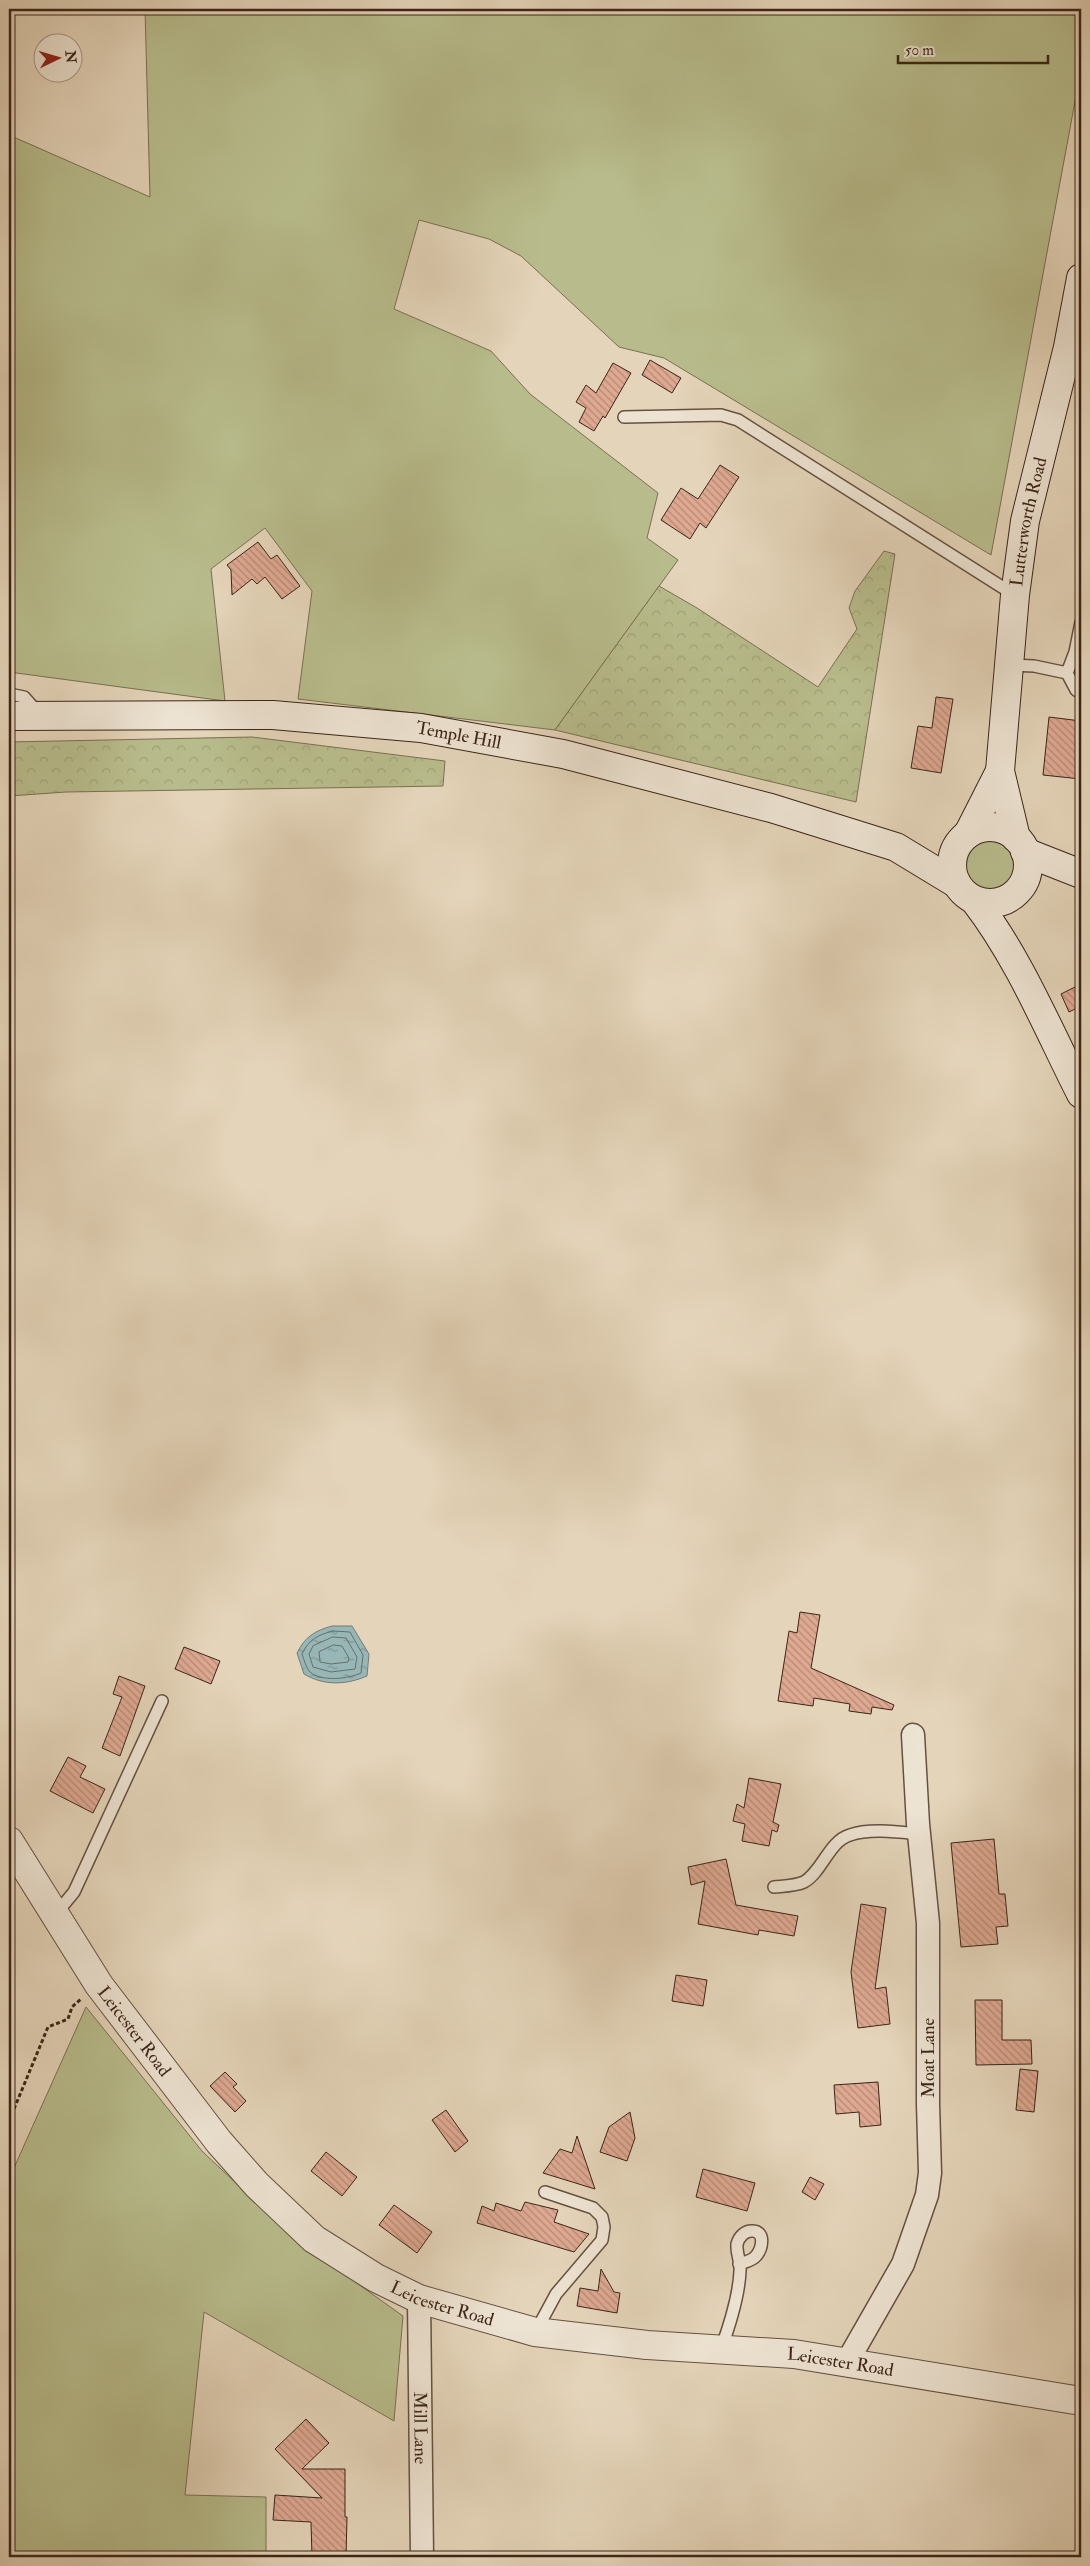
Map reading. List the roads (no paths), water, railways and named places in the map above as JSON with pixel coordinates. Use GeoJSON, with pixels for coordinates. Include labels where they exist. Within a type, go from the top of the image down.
{"type":"FeatureCollection","features":[{"type":"Feature","properties":{"kind":"main road","name":"Lutterworth Road"},"geometry":{"type":"LineString","coordinates":[[1020,845],[1000,771],[1015,595],[1025,521],[1068,347],[1081,278]]}},
{"type":"Feature","properties":{"kind":"main road","name":"Temple Hill"},"geometry":{"type":"LineString","coordinates":[[20,716],[273,715],[422,728],[564,754],[771,808],[896,847],[966,892]]}},
{"type":"Feature","properties":{"kind":"main road","name":"Lutterworth Road"},"geometry":{"type":"LineString","coordinates":[[963,840],[1000,771]]}},
{"type":"Feature","properties":{"kind":"main road"},"geometry":{"type":"LineString","coordinates":[[1080,874],[1020,845],[998,828],[988,827],[963,840],[952,864],[966,892],[990,920],[1012,958],[1081,1094]]}},
{"type":"Feature","properties":{"kind":"main road","name":"Temple Hill"},"geometry":{"type":"LineString","coordinates":[[896,847],[963,840]]}},
{"type":"Feature","properties":{"kind":"main road"},"geometry":{"type":"LineString","coordinates":[[1012,958],[1010,923],[1020,888],[1027,873],[1020,845]]}},
{"type":"Feature","properties":{"kind":"main road"},"geometry":{"type":"LineString","coordinates":[[966,892],[996,903],[1020,888],[1080,874]]}},
{"type":"Feature","properties":{"kind":"main road","name":"Leicester Road"},"geometry":{"type":"LineString","coordinates":[[9,1841],[99,1985],[219,2142],[256,2185],[314,2239],[376,2278],[419,2299],[535,2332],[646,2344],[794,2354],[1081,2401]]}},
{"type":"Feature","properties":{"kind":"street","name":"Moat Lane"},"geometry":{"type":"LineString","coordinates":[[847,2362],[902,2264],[921,2214],[929,2180],[928,1923],[919,1834],[914,1736]]}},
{"type":"Feature","properties":{"kind":"street","name":"Mill Lane"},"geometry":{"type":"LineString","coordinates":[[419,2299],[422,2557]]}},
{"type":"Feature","properties":{"kind":"lane"},"geometry":{"type":"LineString","coordinates":[[624,417],[721,415],[738,420],[1015,595]]}},
{"type":"Feature","properties":{"kind":"lane"},"geometry":{"type":"LineString","coordinates":[[1081,622],[1075,652],[1067,673],[1076,690],[1081,693]]}},
{"type":"Feature","properties":{"kind":"lane"},"geometry":{"type":"LineString","coordinates":[[1010,665],[1034,666],[1067,673]]}},
{"type":"Feature","properties":{"kind":"lane"},"geometry":{"type":"LineString","coordinates":[[9,694],[24,697],[32,706],[20,716]]}},
{"type":"Feature","properties":{"kind":"lane"},"geometry":{"type":"LineString","coordinates":[[55,1915],[74,1892],[162,1701]]}},
{"type":"Feature","properties":{"kind":"lane"},"geometry":{"type":"LineString","coordinates":[[774,1887],[794,1885],[809,1878],[832,1849],[849,1835],[891,1831],[919,1834]]}},
{"type":"Feature","properties":{"kind":"lane"},"geometry":{"type":"LineString","coordinates":[[535,2332],[556,2294],[600,2244],[604,2227],[602,2217],[593,2208],[544,2192]]}},
{"type":"Feature","properties":{"kind":"lane"},"geometry":{"type":"LineString","coordinates":[[720,2349],[728,2329],[740,2271],[739,2264]]}},
{"type":"Feature","properties":{"kind":"water"},"geometry":{"type":"Polygon","coordinates":[[[332,1626],[352,1626],[369,1654],[367,1676],[335,1683],[319,1681],[304,1674],[297,1653],[300,1647],[311,1635],[332,1626]]]}}]}
